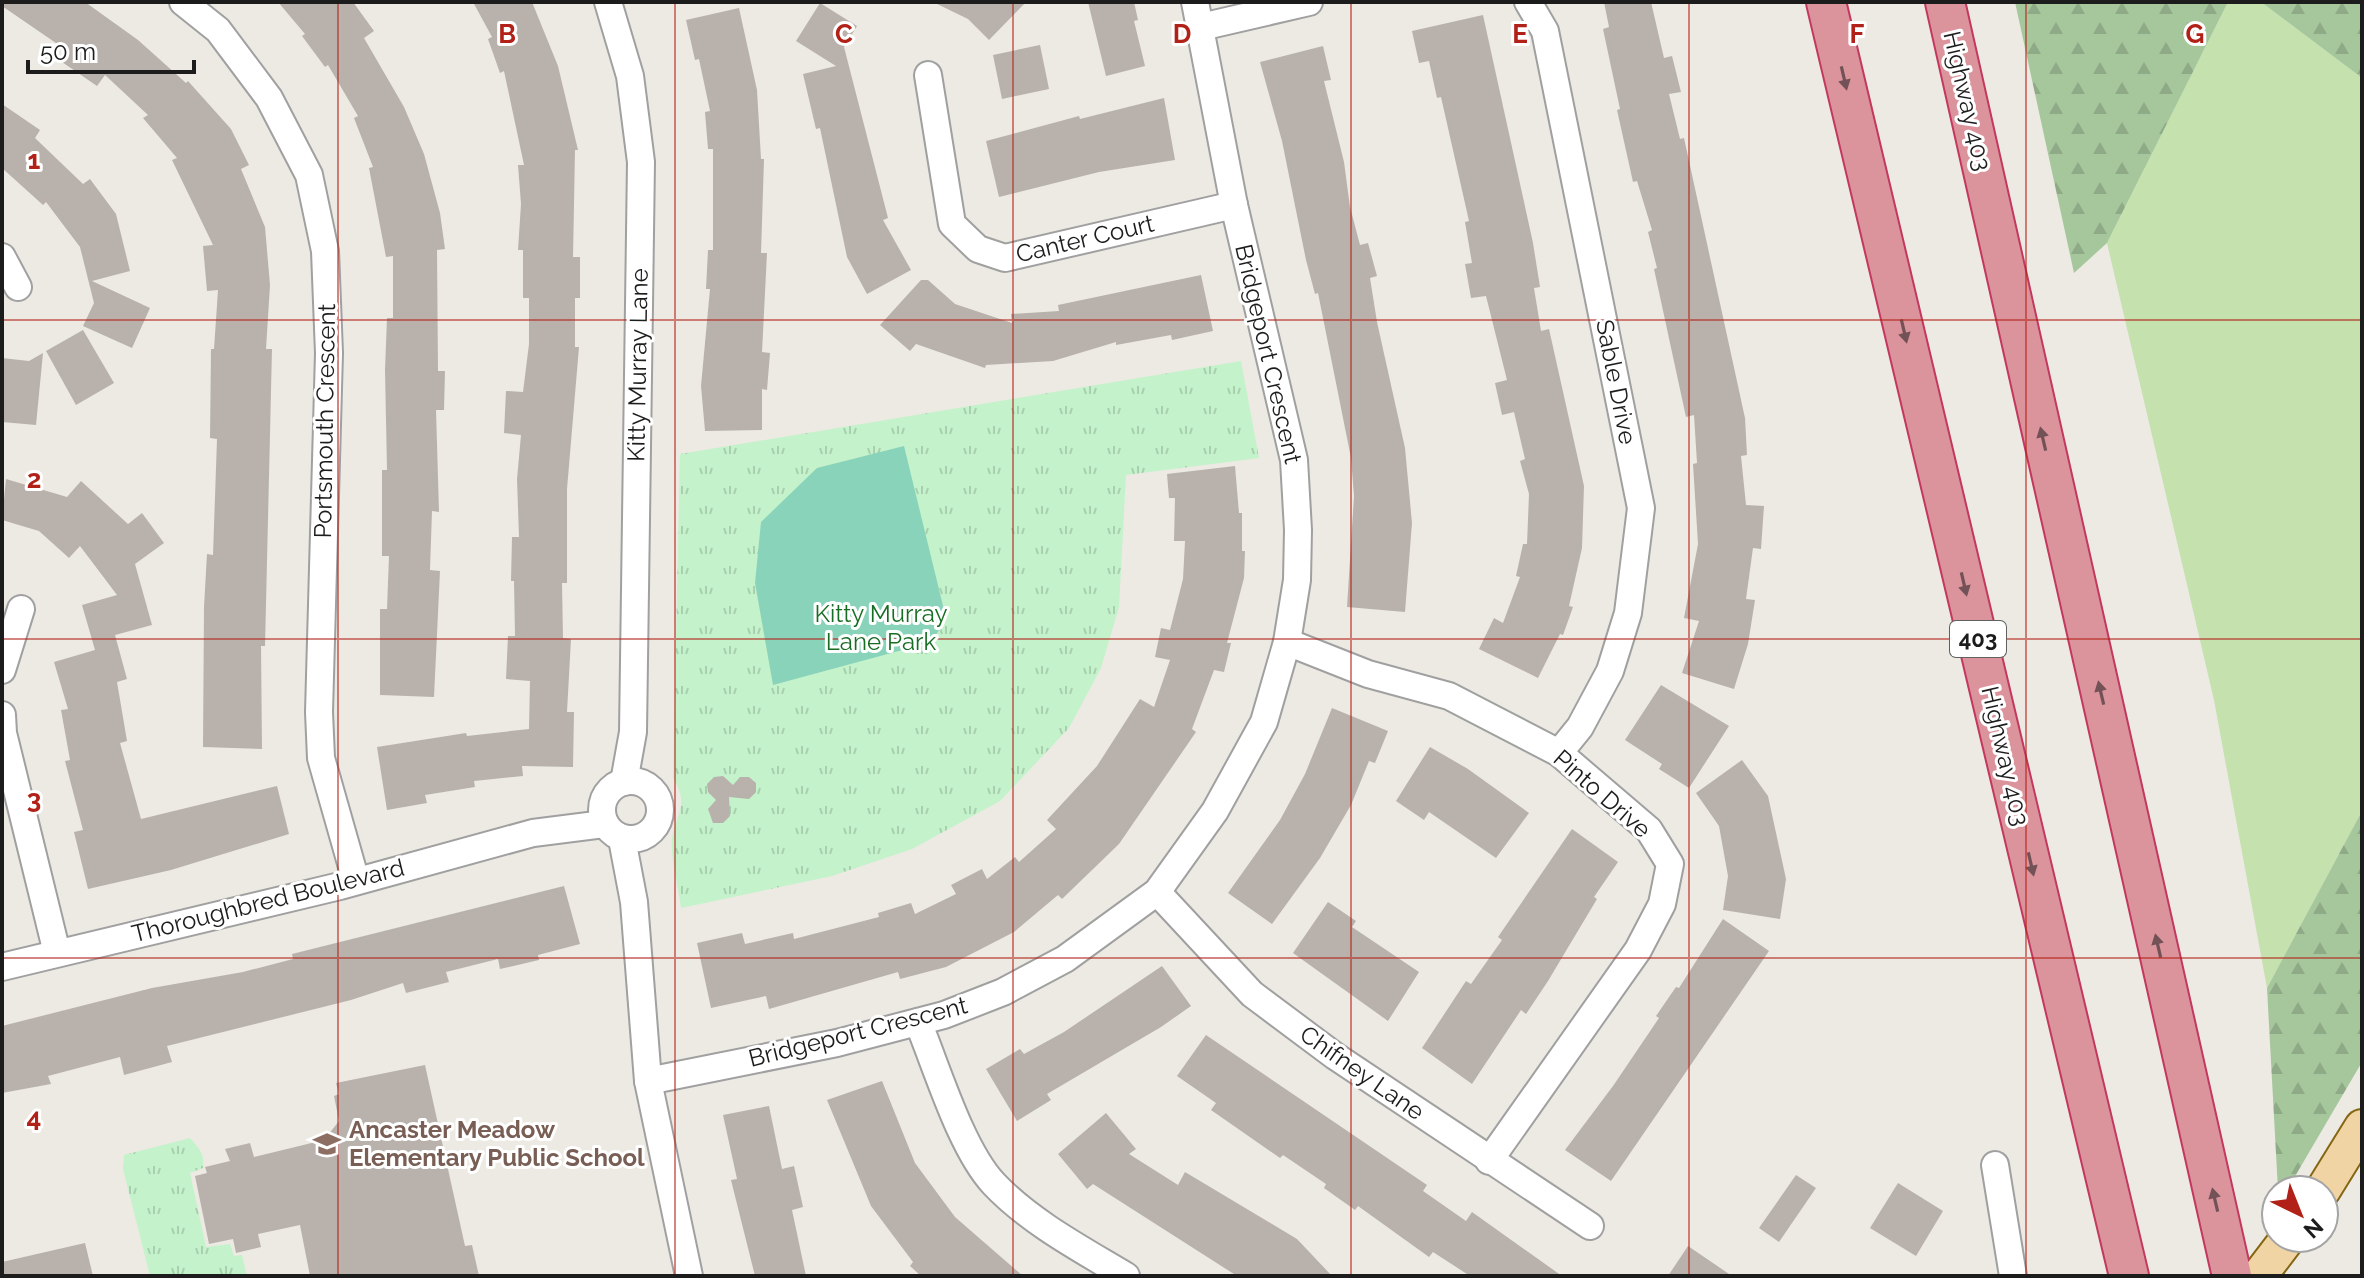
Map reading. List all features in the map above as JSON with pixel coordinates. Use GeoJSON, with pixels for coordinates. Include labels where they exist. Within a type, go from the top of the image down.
{"type":"FeatureCollection","features":[{"type":"Feature","properties":{"kind":"highway","name":"Highway 403"},"geometry":{"type":"LineString","coordinates":[[1826,2],[2129,1276]]}},
{"type":"Feature","properties":{"kind":"highway","name":"Highway 403"},"geometry":{"type":"LineString","coordinates":[[1945,2],[2232,1276]]}},
{"type":"Feature","properties":{"kind":"main road"},"geometry":{"type":"LineString","coordinates":[[2333,1174],[2362,1127]]}},
{"type":"Feature","properties":{"kind":"main road"},"geometry":{"type":"LineString","coordinates":[[2259,1276],[2276,1254]]}},
{"type":"Feature","properties":{"kind":"street","name":"Portsmouth Crescent"},"geometry":{"type":"LineString","coordinates":[[183,2],[218,30],[269,98],[309,175],[325,251],[329,353],[320,742],[321,758],[356,881]]}},
{"type":"Feature","properties":{"kind":"street","name":"Kitty Murray Lane"},"geometry":{"type":"LineString","coordinates":[[608,2],[630,76],[641,162],[633,732],[635,783],[659,800],[660,813],[657,823],[618,826]]}},
{"type":"Feature","properties":{"kind":"street"},"geometry":{"type":"LineString","coordinates":[[1198,14],[1309,2]]}},
{"type":"Feature","properties":{"kind":"street","name":"Sable Drive"},"geometry":{"type":"LineString","coordinates":[[1528,2],[1545,31],[1641,508],[1628,613],[1610,671],[1580,727],[1559,753]]}},
{"type":"Feature","properties":{"kind":"street","name":"Bridgeport Crescent"},"geometry":{"type":"LineString","coordinates":[[648,1081],[837,1043],[918,1022],[1003,992],[1065,959],[1157,892],[1215,811],[1264,722],[1287,642],[1297,580],[1294,460],[1234,205],[1198,14]]}},
{"type":"Feature","properties":{"kind":"street","name":"Canter Court"},"geometry":{"type":"LineString","coordinates":[[928,75],[952,224],[978,249],[1005,258],[1234,205]]}},
{"type":"Feature","properties":{"kind":"street"},"geometry":{"type":"LineString","coordinates":[[2,257],[18,287]]}},
{"type":"Feature","properties":{"kind":"street"},"geometry":{"type":"LineString","coordinates":[[2,670],[21,609]]}},
{"type":"Feature","properties":{"kind":"street","name":"Pinto Drive"},"geometry":{"type":"LineString","coordinates":[[1287,642],[1368,674],[1449,696],[1559,753],[1649,830],[1670,864],[1662,904],[1638,950],[1489,1161]]}},
{"type":"Feature","properties":{"kind":"street"},"geometry":{"type":"LineString","coordinates":[[2,715],[3,733],[57,953]]}},
{"type":"Feature","properties":{"kind":"street"},"geometry":{"type":"LineString","coordinates":[[635,783],[608,791],[634,902],[648,1081],[689,1276]]}},
{"type":"Feature","properties":{"kind":"street","name":"Thoroughbred Boulevard"},"geometry":{"type":"LineString","coordinates":[[2,967],[356,881],[533,833],[618,826]]}},
{"type":"Feature","properties":{"kind":"street","name":"Chifney Lane"},"geometry":{"type":"LineString","coordinates":[[1157,892],[1252,994],[1335,1056],[1590,1226]]}},
{"type":"Feature","properties":{"kind":"street"},"geometry":{"type":"LineString","coordinates":[[918,1022],[964,1135],[993,1182],[1028,1212],[1126,1276]]}},
{"type":"Feature","properties":{"kind":"street"},"geometry":{"type":"LineString","coordinates":[[1995,1165],[2013,1276]]}},
{"type":"Feature","properties":{"kind":"green space"},"geometry":{"type":"Polygon","coordinates":[[[2015,2],[2228,2],[2107,243],[2074,273],[2015,2]]]}},
{"type":"Feature","properties":{"kind":"green space"},"geometry":{"type":"Polygon","coordinates":[[[2228,2],[2261,2],[2362,78],[2362,811],[2267,988],[2214,700],[2107,243],[2228,2]]]}},
{"type":"Feature","properties":{"kind":"green space"},"geometry":{"type":"Polygon","coordinates":[[[2261,2],[2362,2],[2362,78],[2261,2]]]}},
{"type":"Feature","properties":{"kind":"green space","name":"Kitty Murray Lane Park"},"geometry":{"type":"Polygon","coordinates":[[[1241,361],[1259,458],[1126,475],[1119,607],[1101,668],[1069,728],[1000,801],[912,849],[832,876],[681,908],[672,846],[681,802],[673,778],[680,454],[1241,361]]]}},
{"type":"Feature","properties":{"kind":"green space"},"geometry":{"type":"Polygon","coordinates":[[[904,446],[946,618],[932,642],[773,685],[755,583],[761,522],[817,468],[904,446]]]}},
{"type":"Feature","properties":{"kind":"green space"},"geometry":{"type":"Polygon","coordinates":[[[2362,811],[2362,1062],[2296,1174],[2277,1174],[2267,988],[2362,811]]]}},
{"type":"Feature","properties":{"kind":"green space"},"geometry":{"type":"Polygon","coordinates":[[[190,1138],[203,1159],[203,1168],[190,1173],[206,1247],[230,1244],[234,1256],[242,1255],[247,1276],[150,1276],[123,1169],[124,1155],[190,1138]]]}},
{"type":"Feature","properties":{"kind":"building"},"geometry":{"type":"Polygon","coordinates":[[[2,2],[85,2],[138,40],[186,83],[188,81],[231,129],[249,165],[241,169],[265,227],[270,285],[266,349],[272,349],[265,646],[261,646],[262,749],[203,747],[204,607],[207,554],[213,555],[217,439],[210,438],[211,349],[214,349],[218,290],[207,291],[203,246],[213,245],[172,160],[177,158],[143,118],[148,115],[105,75],[97,86],[62,62],[69,52],[2,6],[2,2]]]}},
{"type":"Feature","properties":{"kind":"building"},"geometry":{"type":"Polygon","coordinates":[[[278,2],[353,2],[374,31],[364,38],[404,107],[424,154],[440,213],[445,249],[437,250],[438,371],[445,371],[444,410],[436,410],[439,512],[432,511],[430,570],[440,571],[434,697],[380,695],[380,609],[387,609],[389,556],[382,556],[382,470],[387,470],[385,370],[387,318],[393,318],[393,256],[386,257],[369,168],[373,167],[354,118],[358,116],[328,65],[325,67],[302,36],[305,34],[278,2]]]}},
{"type":"Feature","properties":{"kind":"building"},"geometry":{"type":"Polygon","coordinates":[[[473,2],[532,2],[558,66],[578,150],[575,150],[573,257],[580,257],[580,298],[575,298],[575,347],[579,347],[567,489],[567,583],[562,583],[563,638],[571,639],[567,712],[574,712],[573,767],[522,766],[523,776],[474,781],[475,787],[425,795],[427,803],[387,810],[377,747],[466,733],[467,736],[529,729],[530,681],[506,679],[508,636],[515,636],[512,537],[519,537],[517,479],[521,435],[504,433],[506,391],[523,392],[529,344],[529,298],[523,298],[523,250],[518,250],[521,204],[518,165],[524,165],[504,71],[500,73],[488,39],[492,37],[473,2]]]}},
{"type":"Feature","properties":{"kind":"building"},"geometry":{"type":"Polygon","coordinates":[[[933,2],[1026,2],[989,40],[968,19],[933,2]]]}},
{"type":"Feature","properties":{"kind":"building"},"geometry":{"type":"Polygon","coordinates":[[[1088,2],[1134,2],[1138,20],[1134,21],[1145,66],[1106,76],[1088,2]]]}},
{"type":"Feature","properties":{"kind":"building"},"geometry":{"type":"Polygon","coordinates":[[[1604,2],[1651,2],[1664,58],[1672,56],[1681,92],[1669,94],[1680,139],[1684,138],[1745,418],[1747,455],[1741,456],[1746,505],[1764,506],[1761,549],[1753,548],[1746,599],[1755,600],[1748,644],[1734,689],[1682,673],[1699,621],[1684,618],[1698,544],[1693,464],[1697,463],[1694,415],[1686,417],[1654,269],[1657,268],[1648,232],[1652,230],[1637,181],[1633,182],[1617,110],[1620,109],[1603,29],[1609,27],[1604,2]]]}},
{"type":"Feature","properties":{"kind":"building"},"geometry":{"type":"Polygon","coordinates":[[[820,3],[857,26],[844,47],[888,218],[883,220],[911,270],[867,294],[847,257],[820,128],[816,129],[803,74],[836,66],[796,41],[820,3]]]}},
{"type":"Feature","properties":{"kind":"building"},"geometry":{"type":"Polygon","coordinates":[[[739,8],[757,90],[761,159],[764,159],[761,253],[767,253],[762,352],[770,353],[767,390],[762,389],[762,430],[705,431],[701,386],[710,289],[706,289],[708,250],[713,250],[713,149],[708,149],[705,112],[710,111],[699,59],[695,60],[686,20],[739,8]]]}},
{"type":"Feature","properties":{"kind":"building"},"geometry":{"type":"Polygon","coordinates":[[[1483,15],[1533,243],[1540,287],[1534,288],[1541,331],[1549,329],[1584,486],[1582,548],[1569,606],[1573,607],[1563,635],[1560,634],[1538,678],[1479,649],[1494,618],[1503,623],[1520,577],[1516,576],[1523,544],[1527,544],[1529,494],[1520,461],[1525,459],[1514,412],[1502,415],[1495,383],[1507,380],[1486,296],[1471,298],[1465,264],[1472,263],[1465,222],[1469,221],[1441,97],[1437,98],[1429,61],[1419,63],[1412,31],[1483,15]]]}},
{"type":"Feature","properties":{"kind":"building"},"geometry":{"type":"Polygon","coordinates":[[[1040,45],[1049,89],[1002,99],[993,55],[1040,45]]]}},
{"type":"Feature","properties":{"kind":"building"},"geometry":{"type":"Polygon","coordinates":[[[1323,46],[1331,80],[1324,81],[1344,162],[1350,207],[1360,245],[1368,243],[1377,276],[1370,278],[1377,322],[1405,448],[1412,523],[1405,612],[1347,607],[1354,496],[1351,458],[1318,293],[1315,294],[1306,260],[1282,141],[1260,62],[1323,46]]]}},
{"type":"Feature","properties":{"kind":"building"},"geometry":{"type":"Polygon","coordinates":[[[1164,98],[1175,160],[1099,172],[999,197],[986,141],[1079,116],[1080,119],[1164,98]]]}},
{"type":"Feature","properties":{"kind":"building"},"geometry":{"type":"Polygon","coordinates":[[[2,104],[40,130],[35,138],[83,184],[90,179],[116,214],[130,271],[92,281],[150,308],[132,348],[83,326],[94,303],[80,247],[46,202],[43,205],[2,168],[2,104]]]}},
{"type":"Feature","properties":{"kind":"building"},"geometry":{"type":"Polygon","coordinates":[[[1201,275],[1213,331],[1172,340],[1171,335],[1116,345],[1116,342],[1053,361],[986,365],[985,368],[916,344],[910,351],[880,325],[921,280],[928,280],[955,304],[1012,323],[1011,314],[1059,311],[1058,305],[1201,275]]]}},
{"type":"Feature","properties":{"kind":"building"},"geometry":{"type":"Polygon","coordinates":[[[83,330],[114,383],[76,405],[46,351],[83,330]]]}},
{"type":"Feature","properties":{"kind":"building"},"geometry":{"type":"Polygon","coordinates":[[[43,353],[36,425],[2,422],[2,358],[29,361],[43,353]]]}},
{"type":"Feature","properties":{"kind":"building"},"geometry":{"type":"Polygon","coordinates":[[[1235,466],[1239,513],[1242,513],[1244,578],[1227,643],[1231,643],[1224,672],[1214,670],[1192,729],[1196,732],[1119,844],[1062,899],[1058,895],[1014,932],[946,967],[900,979],[898,972],[769,1009],[766,996],[711,1008],[697,943],[742,933],[745,944],[793,933],[794,939],[879,917],[878,913],[911,903],[915,914],[956,894],[951,885],[982,869],[987,879],[1015,857],[1019,862],[1056,829],[1047,820],[1097,766],[1140,699],[1154,707],[1170,660],[1155,657],[1161,628],[1170,630],[1183,579],[1185,541],[1174,541],[1175,498],[1169,498],[1167,474],[1235,466]]]}},
{"type":"Feature","properties":{"kind":"building"},"geometry":{"type":"Polygon","coordinates":[[[6,479],[67,497],[81,481],[128,524],[142,513],[164,543],[135,564],[152,625],[115,635],[127,679],[117,682],[127,741],[120,743],[141,819],[277,786],[289,834],[171,870],[88,889],[74,832],[83,830],[65,761],[70,760],[61,710],[68,709],[54,662],[95,650],[82,605],[117,595],[80,546],[69,558],[39,531],[2,520],[6,479]]]}},
{"type":"Feature","properties":{"kind":"building"},"geometry":{"type":"Polygon","coordinates":[[[1661,685],[1729,726],[1689,788],[1659,769],[1662,764],[1625,740],[1661,685]]]}},
{"type":"Feature","properties":{"kind":"building"},"geometry":{"type":"Polygon","coordinates":[[[1332,708],[1388,731],[1375,763],[1369,761],[1351,805],[1320,858],[1272,924],[1228,893],[1280,820],[1305,774],[1332,708]]]}},
{"type":"Feature","properties":{"kind":"building"},"geometry":{"type":"Polygon","coordinates":[[[1430,747],[1468,769],[1529,813],[1496,858],[1429,812],[1424,820],[1396,801],[1430,747]]]}},
{"type":"Feature","properties":{"kind":"building"},"geometry":{"type":"Polygon","coordinates":[[[1742,760],[1768,796],[1786,879],[1780,919],[1723,910],[1728,876],[1719,826],[1696,793],[1742,760]]]}},
{"type":"Feature","properties":{"kind":"building"},"geometry":{"type":"Polygon","coordinates":[[[723,776],[733,785],[740,777],[749,777],[756,783],[756,792],[749,799],[729,797],[730,816],[723,823],[713,823],[708,809],[716,800],[708,792],[707,784],[714,777],[723,776]]]}},
{"type":"Feature","properties":{"kind":"building"},"geometry":{"type":"Polygon","coordinates":[[[1572,829],[1618,862],[1594,897],[1597,899],[1548,981],[1526,1014],[1521,1010],[1472,1084],[1422,1048],[1466,981],[1471,984],[1502,940],[1498,937],[1572,829]]]}},
{"type":"Feature","properties":{"kind":"building"},"geometry":{"type":"Polygon","coordinates":[[[564,886],[580,944],[538,955],[539,960],[500,969],[498,959],[446,972],[449,982],[406,993],[403,983],[351,1000],[167,1046],[172,1062],[124,1075],[120,1057],[48,1076],[51,1084],[2,1093],[2,1026],[152,988],[243,972],[293,959],[292,954],[564,886]]]}},
{"type":"Feature","properties":{"kind":"building"},"geometry":{"type":"Polygon","coordinates":[[[1328,902],[1356,921],[1352,927],[1419,972],[1388,1021],[1293,953],[1328,902]]]}},
{"type":"Feature","properties":{"kind":"building"},"geometry":{"type":"Polygon","coordinates":[[[1723,919],[1769,951],[1611,1181],[1565,1150],[1613,1086],[1659,1018],[1656,1016],[1676,987],[1679,988],[1723,919]]]}},
{"type":"Feature","properties":{"kind":"building"},"geometry":{"type":"Polygon","coordinates":[[[1162,966],[1191,1006],[1047,1094],[1051,1100],[1017,1121],[986,1069],[1020,1049],[1024,1054],[1064,1032],[1162,966]]]}},
{"type":"Feature","properties":{"kind":"building"},"geometry":{"type":"Polygon","coordinates":[[[1206,1035],[1427,1185],[1423,1191],[1466,1221],[1472,1212],[1562,1276],[1470,1276],[1433,1252],[1429,1257],[1358,1206],[1355,1210],[1324,1188],[1326,1184],[1283,1155],[1280,1158],[1211,1110],[1216,1103],[1177,1076],[1206,1035]]]}},
{"type":"Feature","properties":{"kind":"building"},"geometry":{"type":"Polygon","coordinates":[[[425,1065],[465,1246],[472,1245],[479,1276],[310,1276],[300,1225],[258,1234],[261,1247],[236,1253],[233,1239],[209,1244],[195,1176],[207,1173],[205,1167],[230,1161],[225,1149],[250,1143],[254,1157],[324,1140],[339,1121],[334,1096],[339,1094],[336,1083],[425,1065]]]}},
{"type":"Feature","properties":{"kind":"building"},"geometry":{"type":"Polygon","coordinates":[[[882,1081],[915,1163],[955,1217],[1023,1276],[921,1276],[910,1266],[913,1262],[871,1206],[827,1100],[882,1081]]]}},
{"type":"Feature","properties":{"kind":"building"},"geometry":{"type":"Polygon","coordinates":[[[769,1106],[782,1169],[794,1166],[803,1207],[792,1210],[806,1276],[755,1276],[731,1180],[737,1179],[723,1115],[769,1106]]]}},
{"type":"Feature","properties":{"kind":"building"},"geometry":{"type":"Polygon","coordinates":[[[1106,1113],[1136,1149],[1129,1154],[1178,1185],[1185,1172],[1297,1239],[1332,1276],[1237,1276],[1093,1184],[1087,1189],[1058,1154],[1106,1113]]]}},
{"type":"Feature","properties":{"kind":"building"},"geometry":{"type":"Polygon","coordinates":[[[1796,1175],[1816,1188],[1779,1242],[1759,1228],[1796,1175]]]}},
{"type":"Feature","properties":{"kind":"building"},"geometry":{"type":"Polygon","coordinates":[[[1898,1183],[1943,1211],[1916,1256],[1870,1228],[1898,1183]]]}},
{"type":"Feature","properties":{"kind":"building"},"geometry":{"type":"Polygon","coordinates":[[[85,1243],[93,1276],[2,1276],[2,1262],[85,1243]]]}},
{"type":"Feature","properties":{"kind":"building"},"geometry":{"type":"Polygon","coordinates":[[[1688,1246],[1732,1276],[1668,1276],[1688,1246]]]}},
{"type":"Feature","properties":{"kind":"place","name":"Ancaster Meadow Elementary Public School"},"geometry":{"type":"Point","coordinates":[327,1144]}}]}
